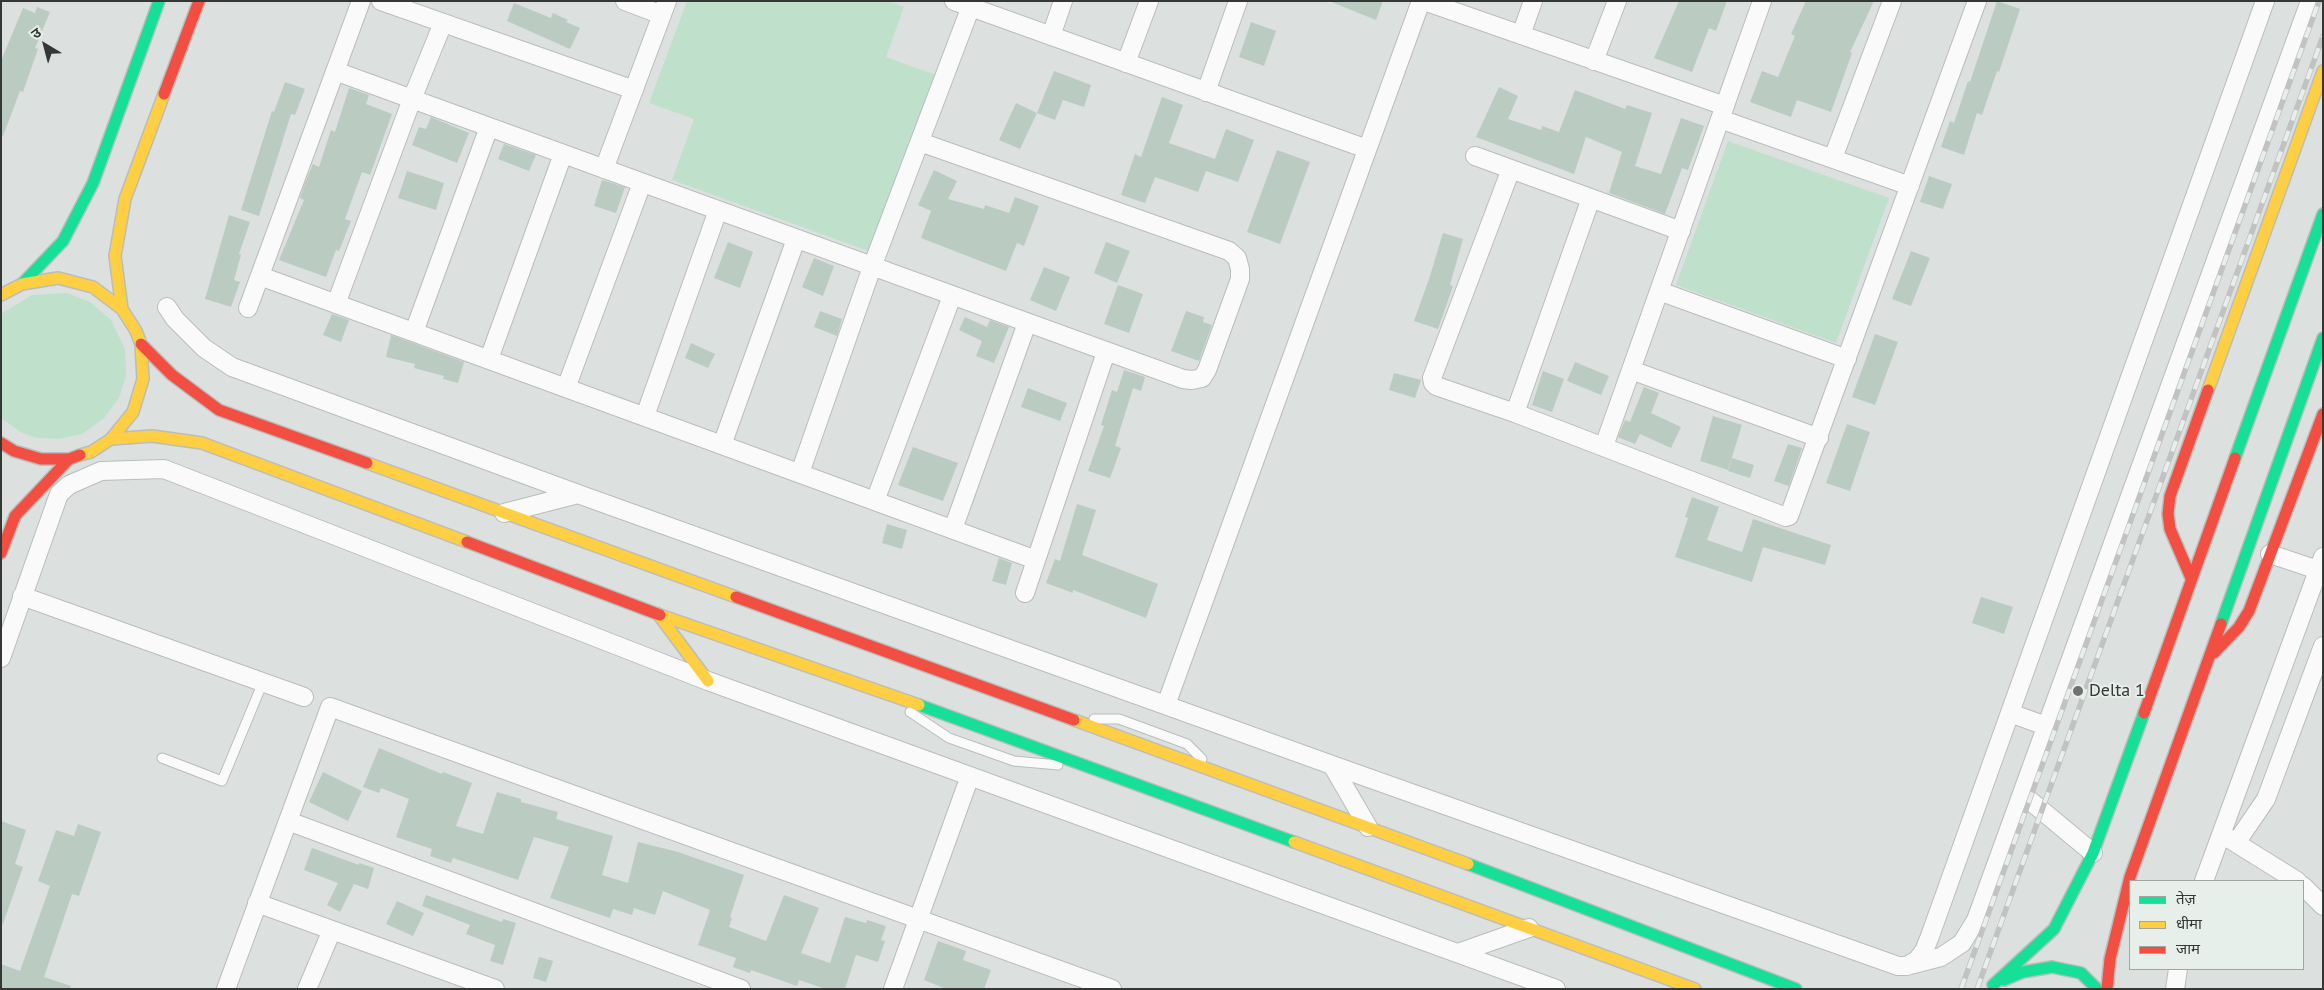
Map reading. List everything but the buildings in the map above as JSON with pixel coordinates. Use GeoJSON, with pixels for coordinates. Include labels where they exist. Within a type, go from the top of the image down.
{"type":"FeatureCollection","features":[{"type":"Feature","properties":{"kind":"street"},"geometry":{"type":"LineString","coordinates":[[22,284],[63,241],[92,183],[159,1]]}},
{"type":"Feature","properties":{"kind":"street"},"geometry":{"type":"LineString","coordinates":[[122,310],[115,256],[125,199],[199,1]]}},
{"type":"Feature","properties":{"kind":"street"},"geometry":{"type":"LineString","coordinates":[[248,308],[361,1]]}},
{"type":"Feature","properties":{"kind":"street"},"geometry":{"type":"LineString","coordinates":[[381,1],[634,90]]}},
{"type":"Feature","properties":{"kind":"street"},"geometry":{"type":"LineString","coordinates":[[604,169],[664,8],[624,1]]}},
{"type":"Feature","properties":{"kind":"street"},"geometry":{"type":"LineString","coordinates":[[954,1],[972,4],[1051,36],[1367,149]]}},
{"type":"Feature","properties":{"kind":"street"},"geometry":{"type":"LineString","coordinates":[[1051,36],[1063,1]]}},
{"type":"Feature","properties":{"kind":"street"},"geometry":{"type":"LineString","coordinates":[[1126,63],[1149,1]]}},
{"type":"Feature","properties":{"kind":"street"},"geometry":{"type":"LineString","coordinates":[[1206,92],[1238,1]]}},
{"type":"Feature","properties":{"kind":"street"},"geometry":{"type":"LineString","coordinates":[[1166,705],[1422,1],[1594,61],[1833,158],[1910,186]]}},
{"type":"Feature","properties":{"kind":"street"},"geometry":{"type":"LineString","coordinates":[[1521,35],[1533,1]]}},
{"type":"Feature","properties":{"kind":"street"},"geometry":{"type":"LineString","coordinates":[[1594,61],[1616,1]]}},
{"type":"Feature","properties":{"kind":"street"},"geometry":{"type":"LineString","coordinates":[[1604,446],[1762,1]]}},
{"type":"Feature","properties":{"kind":"street"},"geometry":{"type":"LineString","coordinates":[[1833,158],[1892,1]]}},
{"type":"Feature","properties":{"kind":"street"},"geometry":{"type":"LineString","coordinates":[[1511,169],[1432,380],[1436,386],[1604,446],[1786,517],[1791,514],[1977,1]]}},
{"type":"Feature","properties":{"kind":"street"},"geometry":{"type":"LineString","coordinates":[[1907,966],[1917,960],[1927,944],[2265,1]]}},
{"type":"Feature","properties":{"kind":"street"},"geometry":{"type":"LineString","coordinates":[[167,307],[204,348],[232,367],[578,494],[1332,765],[1898,966],[1907,966],[1941,957],[1962,943],[1976,920],[2310,1]]}},
{"type":"Feature","properties":{"kind":"street"},"geometry":{"type":"LineString","coordinates":[[800,473],[872,267],[972,4]]}},
{"type":"Feature","properties":{"kind":"street"},"geometry":{"type":"LineString","coordinates":[[336,304],[412,99],[443,23]]}},
{"type":"Feature","properties":{"kind":"street"},"geometry":{"type":"LineString","coordinates":[[335,71],[1106,352],[1183,379],[1202,378],[1207,370],[1240,279],[1237,258],[1228,251],[920,142]]}},
{"type":"Feature","properties":{"kind":"street"},"geometry":{"type":"LineString","coordinates":[[2191,578],[2170,529],[2168,514],[2170,496],[2323,71]]}},
{"type":"Feature","properties":{"kind":"street"},"geometry":{"type":"LineString","coordinates":[[414,332],[489,127]]}},
{"type":"Feature","properties":{"kind":"street"},"geometry":{"type":"LineString","coordinates":[[488,359],[563,154]]}},
{"type":"Feature","properties":{"kind":"street"},"geometry":{"type":"LineString","coordinates":[[1475,156],[1681,231]]}},
{"type":"Feature","properties":{"kind":"street"},"geometry":{"type":"LineString","coordinates":[[566,388],[642,183]]}},
{"type":"Feature","properties":{"kind":"street"},"geometry":{"type":"LineString","coordinates":[[1514,413],[1591,198]]}},
{"type":"Feature","properties":{"kind":"street"},"geometry":{"type":"LineString","coordinates":[[645,416],[718,210]]}},
{"type":"Feature","properties":{"kind":"street"},"geometry":{"type":"LineString","coordinates":[[1990,987],[2054,929],[2092,853],[2323,214]]}},
{"type":"Feature","properties":{"kind":"street"},"geometry":{"type":"LineString","coordinates":[[722,445],[796,239]]}},
{"type":"Feature","properties":{"kind":"street"},"geometry":{"type":"LineString","coordinates":[[260,276],[1036,560]]}},
{"type":"Feature","properties":{"kind":"street"},"geometry":{"type":"LineString","coordinates":[[1,295],[22,284],[58,278],[93,287],[122,310],[136,331],[141,344],[144,379],[133,412],[111,439],[91,452],[69,459],[41,459],[14,451],[1,443]]}},
{"type":"Feature","properties":{"kind":"street"},"geometry":{"type":"LineString","coordinates":[[1659,291],[1848,359]]}},
{"type":"Feature","properties":{"kind":"street"},"geometry":{"type":"LineString","coordinates":[[875,501],[952,296]]}},
{"type":"Feature","properties":{"kind":"street"},"geometry":{"type":"LineString","coordinates":[[953,529],[1027,323]]}},
{"type":"Feature","properties":{"kind":"street"},"geometry":{"type":"LineString","coordinates":[[2129,880],[2323,338]]}},
{"type":"Feature","properties":{"kind":"street"},"geometry":{"type":"LineString","coordinates":[[141,344],[172,375],[219,410],[1368,827],[1796,989]]}},
{"type":"Feature","properties":{"kind":"street"},"geometry":{"type":"LineString","coordinates":[[1025,593],[1106,352]]}},
{"type":"Feature","properties":{"kind":"street"},"geometry":{"type":"LineString","coordinates":[[1631,370],[1819,438]]}},
{"type":"Feature","properties":{"kind":"street"},"geometry":{"type":"LineString","coordinates":[[2208,660],[2239,627],[2249,612],[2323,414]]}},
{"type":"Feature","properties":{"kind":"street"},"geometry":{"type":"LineString","coordinates":[[111,439],[152,436],[202,443],[658,614],[878,690],[1695,989]]}},
{"type":"Feature","properties":{"kind":"street"},"geometry":{"type":"LineString","coordinates":[[1,553],[15,516],[69,459]]}},
{"type":"Feature","properties":{"kind":"street"},"geometry":{"type":"LineString","coordinates":[[1,658],[59,494],[69,485],[101,472],[154,468],[176,473],[708,681],[1556,989]]}},
{"type":"Feature","properties":{"kind":"street"},"geometry":{"type":"LineString","coordinates":[[504,513],[578,494]]}},
{"type":"Feature","properties":{"kind":"street"},"geometry":{"type":"LineString","coordinates":[[2204,880],[2320,564],[2270,554]]}},
{"type":"Feature","properties":{"kind":"street"},"geometry":{"type":"LineString","coordinates":[[22,596],[304,697]]}},
{"type":"Feature","properties":{"kind":"street"},"geometry":{"type":"LineString","coordinates":[[658,614],[708,681]]}},
{"type":"Feature","properties":{"kind":"street"},"geometry":{"type":"LineString","coordinates":[[2236,843],[2266,799],[2323,646]]}},
{"type":"Feature","properties":{"kind":"street"},"geometry":{"type":"LineString","coordinates":[[226,989],[330,707],[1112,989]]}},
{"type":"Feature","properties":{"kind":"street"},"geometry":{"type":"LineString","coordinates":[[2010,713],[2046,726]]}},
{"type":"Feature","properties":{"kind":"street"},"geometry":{"type":"LineString","coordinates":[[1332,765],[1368,827]]}},
{"type":"Feature","properties":{"kind":"street"},"geometry":{"type":"LineString","coordinates":[[893,989],[970,776]]}},
{"type":"Feature","properties":{"kind":"street"},"geometry":{"type":"LineString","coordinates":[[2022,794],[2092,853]]}},
{"type":"Feature","properties":{"kind":"street"},"geometry":{"type":"LineString","coordinates":[[288,821],[740,989]]}},
{"type":"Feature","properties":{"kind":"street"},"geometry":{"type":"LineString","coordinates":[[2221,834],[2295,880]]}},
{"type":"Feature","properties":{"kind":"street"},"geometry":{"type":"LineString","coordinates":[[2107,989],[2110,959],[2129,881]]}},
{"type":"Feature","properties":{"kind":"street"},"geometry":{"type":"LineString","coordinates":[[2304,887],[2323,906]]}},
{"type":"Feature","properties":{"kind":"street"},"geometry":{"type":"LineString","coordinates":[[257,903],[490,988]]}},
{"type":"Feature","properties":{"kind":"street"},"geometry":{"type":"LineString","coordinates":[[1458,953],[1529,928]]}},
{"type":"Feature","properties":{"kind":"street"},"geometry":{"type":"LineString","coordinates":[[307,989],[332,930]]}},
{"type":"Feature","properties":{"kind":"street"},"geometry":{"type":"LineString","coordinates":[[1990,987],[2023,972],[2052,967],[2082,973],[2097,989]]}},
{"type":"Feature","properties":{"kind":"street"},"geometry":{"type":"LineString","coordinates":[[2175,989],[2178,970]]}},
{"type":"Feature","properties":{"kind":"lane"},"geometry":{"type":"LineString","coordinates":[[162,758],[222,781],[263,682]]}},
{"type":"Feature","properties":{"kind":"lane"},"geometry":{"type":"LineString","coordinates":[[878,690],[949,738],[1014,761],[1093,768]]}},
{"type":"Feature","properties":{"kind":"lane"},"geometry":{"type":"LineString","coordinates":[[1078,721],[1106,718],[1119,719],[1187,744],[1214,771]]}},
{"type":"Feature","properties":{"kind":"green space"},"geometry":{"type":"Polygon","coordinates":[[[687,1],[888,1],[904,7],[886,57],[936,75],[871,252],[672,180],[694,119],[649,103],[687,1]]]}},
{"type":"Feature","properties":{"kind":"green space"},"geometry":{"type":"Polygon","coordinates":[[[1728,141],[1889,198],[1836,343],[1676,285],[1728,141]]]}},
{"type":"Feature","properties":{"kind":"green space"},"geometry":{"type":"Polygon","coordinates":[[[67,293],[90,302],[111,320],[125,349],[126,376],[119,398],[104,418],[82,434],[58,439],[37,438],[22,433],[1,418],[1,314],[32,295],[67,293]]]}},
{"type":"Feature","properties":{"kind":"railway"},"geometry":{"type":"LineString","coordinates":[[1961,989],[2319,1]]}},
{"type":"Feature","properties":{"kind":"railway"},"geometry":{"type":"LineString","coordinates":[[1977,989],[2323,36]]}},
{"type":"Feature","properties":{"kind":"traffic: fast"},"geometry":{"type":"LineString","coordinates":[[22,284],[63,241],[93,183],[159,1]]}},
{"type":"Feature","properties":{"kind":"traffic: fast"},"geometry":{"type":"LineString","coordinates":[[2235,458],[2323,214]]}},
{"type":"Feature","properties":{"kind":"traffic: fast"},"geometry":{"type":"LineString","coordinates":[[2221,624],[2323,338]]}},
{"type":"Feature","properties":{"kind":"traffic: fast"},"geometry":{"type":"LineString","coordinates":[[919,705],[1294,842]]}},
{"type":"Feature","properties":{"kind":"traffic: fast"},"geometry":{"type":"LineString","coordinates":[[1993,985],[2054,929],[2093,853],[2144,713]]}},
{"type":"Feature","properties":{"kind":"traffic: fast"},"geometry":{"type":"LineString","coordinates":[[1468,864],[1796,989]]}},
{"type":"Feature","properties":{"kind":"traffic: fast"},"geometry":{"type":"LineString","coordinates":[[2004,980],[2023,972],[2052,967],[2081,973],[2097,989]]}},
{"type":"Feature","properties":{"kind":"traffic: slow"},"geometry":{"type":"LineString","coordinates":[[2208,390],[2323,71]]}},
{"type":"Feature","properties":{"kind":"traffic: slow"},"geometry":{"type":"LineString","coordinates":[[122,309],[115,256],[125,199],[164,94]]}},
{"type":"Feature","properties":{"kind":"traffic: slow"},"geometry":{"type":"LineString","coordinates":[[1,295],[22,284],[58,278],[93,287],[122,309],[136,331],[141,344],[143,379],[133,412],[111,439],[91,452],[80,455]]}},
{"type":"Feature","properties":{"kind":"traffic: slow"},"geometry":{"type":"LineString","coordinates":[[111,439],[152,436],[202,443],[467,542]]}},
{"type":"Feature","properties":{"kind":"traffic: slow"},"geometry":{"type":"LineString","coordinates":[[367,463],[736,597]]}},
{"type":"Feature","properties":{"kind":"traffic: slow"},"geometry":{"type":"LineString","coordinates":[[658,614],[708,681]]}},
{"type":"Feature","properties":{"kind":"traffic: slow"},"geometry":{"type":"LineString","coordinates":[[660,615],[919,705]]}},
{"type":"Feature","properties":{"kind":"traffic: slow"},"geometry":{"type":"LineString","coordinates":[[1074,720],[1468,864]]}},
{"type":"Feature","properties":{"kind":"traffic: slow"},"geometry":{"type":"LineString","coordinates":[[1294,842],[1695,989]]}},
{"type":"Feature","properties":{"kind":"traffic: jam"},"geometry":{"type":"LineString","coordinates":[[164,94],[199,1]]}},
{"type":"Feature","properties":{"kind":"traffic: jam"},"geometry":{"type":"LineString","coordinates":[[141,344],[172,375],[219,410],[367,463]]}},
{"type":"Feature","properties":{"kind":"traffic: jam"},"geometry":{"type":"LineString","coordinates":[[2191,578],[2170,529],[2168,514],[2170,496],[2208,390]]}},
{"type":"Feature","properties":{"kind":"traffic: jam"},"geometry":{"type":"LineString","coordinates":[[2214,653],[2239,627],[2249,611],[2323,414]]}},
{"type":"Feature","properties":{"kind":"traffic: jam"},"geometry":{"type":"LineString","coordinates":[[1,443],[14,451],[41,459],[69,459],[80,455]]}},
{"type":"Feature","properties":{"kind":"traffic: jam"},"geometry":{"type":"LineString","coordinates":[[2144,713],[2235,458]]}},
{"type":"Feature","properties":{"kind":"traffic: jam"},"geometry":{"type":"LineString","coordinates":[[1,553],[15,516],[69,459]]}},
{"type":"Feature","properties":{"kind":"traffic: jam"},"geometry":{"type":"LineString","coordinates":[[467,542],[660,615]]}},
{"type":"Feature","properties":{"kind":"traffic: jam"},"geometry":{"type":"LineString","coordinates":[[736,597],[1074,720]]}},
{"type":"Feature","properties":{"kind":"traffic: jam"},"geometry":{"type":"LineString","coordinates":[[2129,880],[2221,624]]}},
{"type":"Feature","properties":{"kind":"traffic: jam"},"geometry":{"type":"LineString","coordinates":[[2107,989],[2110,959],[2129,881]]}},
{"type":"Feature","properties":{"kind":"place","name":"Delta 1"},"geometry":{"type":"Point","coordinates":[2078,691]}}]}
